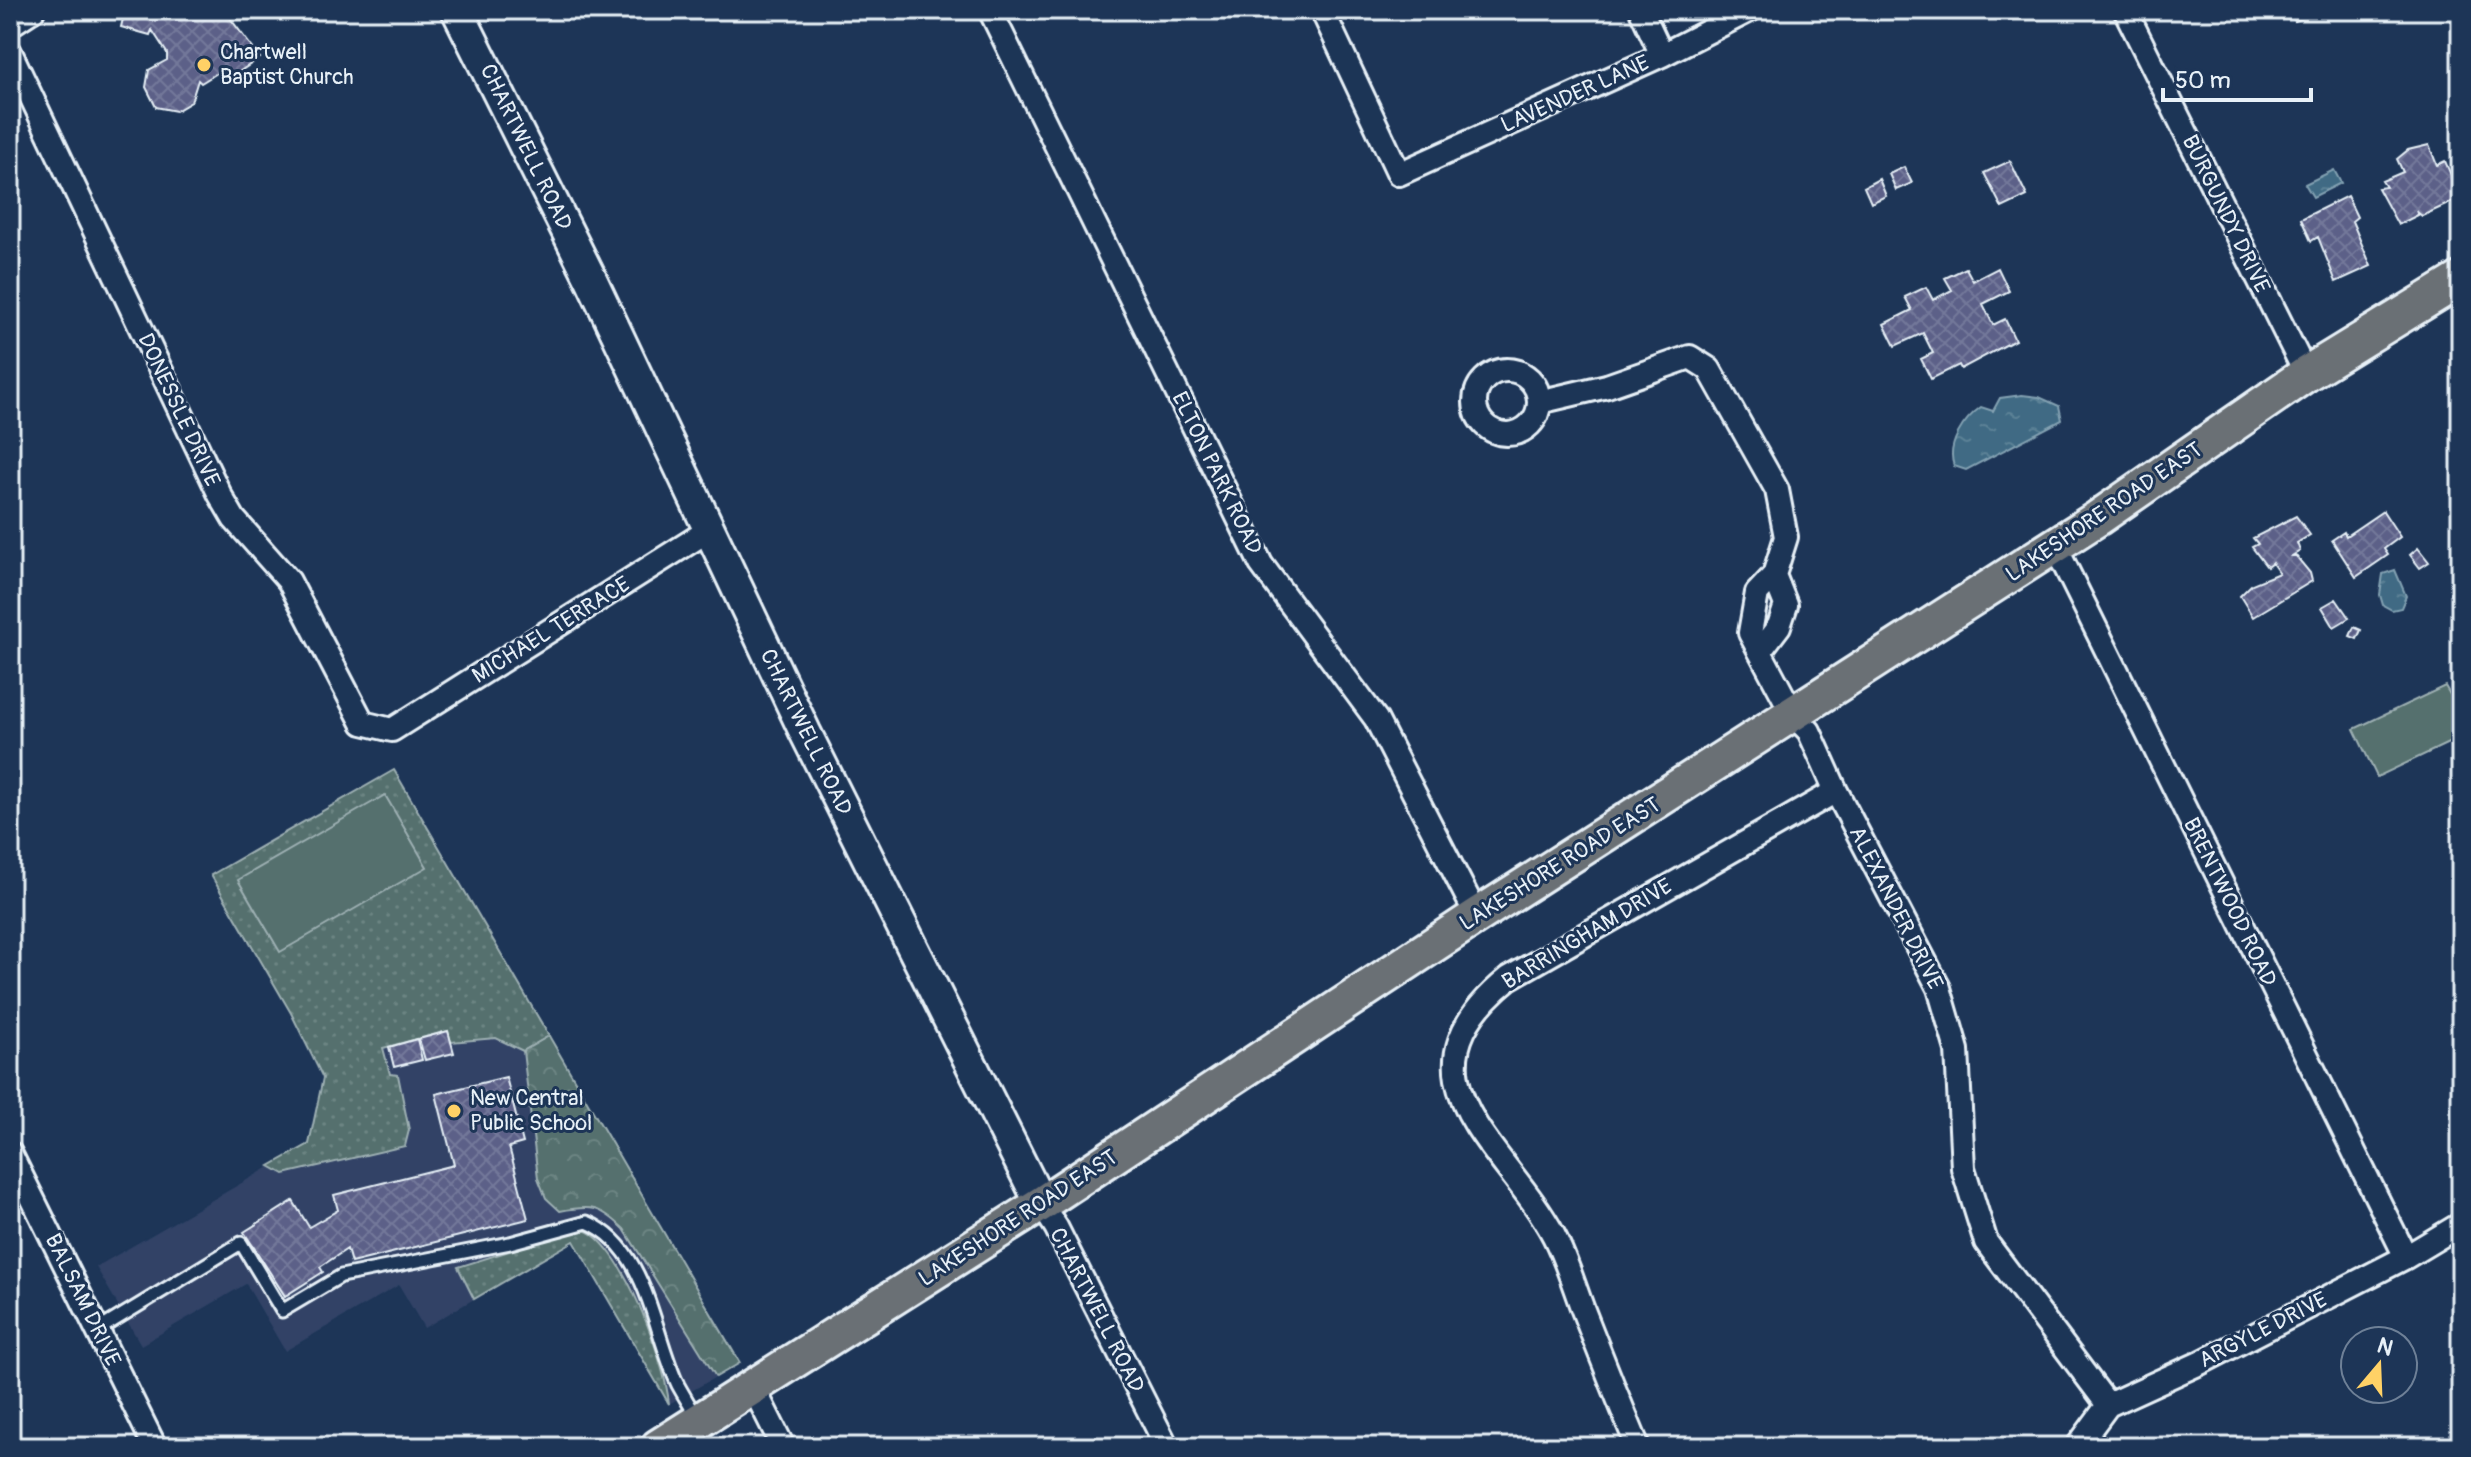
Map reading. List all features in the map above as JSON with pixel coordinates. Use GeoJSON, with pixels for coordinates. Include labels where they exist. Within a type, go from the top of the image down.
{"type":"FeatureCollection","features":[{"type":"Feature","properties":{"kind":"main road","name":"LAKESHORE ROAD EAST"},"geometry":{"type":"LineString","coordinates":[[658,1447],[1041,1204],[1477,916],[1794,716],[2051,548],[2306,374],[2461,279]]}},
{"type":"Feature","properties":{"kind":"street"},"geometry":{"type":"LineString","coordinates":[[10,25],[33,10]]}},
{"type":"Feature","properties":{"kind":"street","name":"CHARTWELL ROAD"},"geometry":{"type":"LineString","coordinates":[[457,10],[592,281],[805,732],[1041,1204],[1056,1227],[1167,1447]]}},
{"type":"Feature","properties":{"kind":"street","name":"ELTON PARK ROAD"},"geometry":{"type":"LineString","coordinates":[[990,10],[1261,564],[1376,719],[1477,916]]}},
{"type":"Feature","properties":{"kind":"street","name":"LAVENDER LANE"},"geometry":{"type":"LineString","coordinates":[[1322,10],[1399,174],[1662,55],[1750,10]]}},
{"type":"Feature","properties":{"kind":"street"},"geometry":{"type":"LineString","coordinates":[[1641,10],[1662,55]]}},
{"type":"Feature","properties":{"kind":"street","name":"BURGUNDY DRIVE"},"geometry":{"type":"LineString","coordinates":[[2125,10],[2306,374]]}},
{"type":"Feature","properties":{"kind":"street","name":"DONESSLE DRIVE"},"geometry":{"type":"LineString","coordinates":[[10,52],[220,495],[234,519],[289,581],[363,723],[392,730]]}},
{"type":"Feature","properties":{"kind":"street","name":"ALEXANDER DRIVE"},"geometry":{"type":"LineString","coordinates":[[1539,402],[1607,386],[1690,357],[1709,369],[1777,490],[1786,537],[1774,575],[1757,593],[1750,633],[1794,716],[1809,731],[1836,791],[1939,988],[1957,1050],[1963,1168],[1986,1242],[2108,1405]]}},
{"type":"Feature","properties":{"kind":"street","name":"MICHAEL TERRACE"},"geometry":{"type":"LineString","coordinates":[[392,730],[709,530]]}},
{"type":"Feature","properties":{"kind":"street","name":"BRENTWOOD ROAD"},"geometry":{"type":"LineString","coordinates":[[2051,548],[2063,562],[2406,1257]]}},
{"type":"Feature","properties":{"kind":"street","name":"BARRINGHAM DRIVE"},"geometry":{"type":"LineString","coordinates":[[1638,1447],[1554,1236],[1477,1129],[1465,1107],[1459,1083],[1459,1038],[1476,1008],[1509,978],[1836,791]]}},
{"type":"Feature","properties":{"kind":"street","name":"BALSAM DRIVE"},"geometry":{"type":"LineString","coordinates":[[10,1153],[155,1447]]}},
{"type":"Feature","properties":{"kind":"street","name":"ARGYLE DRIVE"},"geometry":{"type":"LineString","coordinates":[[2077,1447],[2108,1405],[2200,1363],[2406,1257],[2461,1224]]}},
{"type":"Feature","properties":{"kind":"street"},"geometry":{"type":"LineString","coordinates":[[753,1387],[783,1447]]}},
{"type":"Feature","properties":{"kind":"lane"},"geometry":{"type":"LineString","coordinates":[[98,1330],[241,1243],[282,1311],[341,1276],[510,1243],[587,1222],[610,1236],[625,1254],[646,1294],[678,1385],[699,1422]]}},
{"type":"Feature","properties":{"kind":"shaded area","name":"New Central Public School"},"geometry":{"type":"Polygon","coordinates":[[[394,770],[740,1363],[669,1404],[574,1241],[424,1328],[399,1285],[285,1351],[246,1284],[141,1345],[96,1267],[309,1144],[323,1078],[291,1013],[211,875],[394,770]]]}},
{"type":"Feature","properties":{"kind":"green space"},"geometry":{"type":"Polygon","coordinates":[[[2445,686],[2461,713],[2461,737],[2377,777],[2354,729],[2445,686]]]}},
{"type":"Feature","properties":{"kind":"green space"},"geometry":{"type":"Polygon","coordinates":[[[394,770],[549,1036],[523,1051],[496,1038],[451,1042],[448,1031],[383,1048],[390,1074],[398,1075],[409,1130],[405,1146],[284,1174],[270,1166],[309,1144],[323,1078],[291,1013],[211,875],[394,770]]]}},
{"type":"Feature","properties":{"kind":"green space"},"geometry":{"type":"Polygon","coordinates":[[[385,795],[427,867],[280,952],[238,880],[385,795]]]}},
{"type":"Feature","properties":{"kind":"green space"},"geometry":{"type":"Polygon","coordinates":[[[549,1036],[740,1363],[716,1377],[624,1229],[595,1209],[560,1211],[546,1198],[538,1178],[523,1051],[549,1036]]]}},
{"type":"Feature","properties":{"kind":"green space"},"geometry":{"type":"Polygon","coordinates":[[[580,1229],[596,1237],[626,1278],[651,1334],[669,1404],[574,1241],[474,1299],[458,1267],[580,1229]]]}},
{"type":"Feature","properties":{"kind":"water"},"geometry":{"type":"Polygon","coordinates":[[[2334,170],[2341,183],[2313,197],[2305,184],[2334,170]]]}},
{"type":"Feature","properties":{"kind":"water"},"geometry":{"type":"Polygon","coordinates":[[[2022,395],[2039,397],[2059,406],[2062,420],[1966,470],[1954,466],[1952,450],[1968,418],[1981,407],[1993,411],[2000,398],[2022,395]]]}},
{"type":"Feature","properties":{"kind":"water"},"geometry":{"type":"Polygon","coordinates":[[[2395,570],[2406,596],[2401,608],[2392,610],[2383,605],[2380,595],[2383,574],[2395,570]]]}},
{"type":"Feature","properties":{"kind":"building","name":"Chartwell Baptist Church"},"geometry":{"type":"Polygon","coordinates":[[[125,10],[224,10],[260,58],[228,79],[222,70],[201,83],[198,80],[191,102],[176,111],[156,107],[146,87],[149,70],[167,60],[167,53],[152,30],[150,35],[121,27],[125,10]]]}},
{"type":"Feature","properties":{"kind":"building"},"geometry":{"type":"Polygon","coordinates":[[[2287,10],[2325,10],[2295,21],[2287,10]]]}},
{"type":"Feature","properties":{"kind":"building"},"geometry":{"type":"Polygon","coordinates":[[[2429,145],[2437,165],[2445,161],[2461,198],[2422,216],[2416,211],[2418,215],[2398,225],[2378,188],[2386,187],[2382,181],[2403,172],[2397,159],[2408,150],[2429,145]]]}},
{"type":"Feature","properties":{"kind":"building"},"geometry":{"type":"Polygon","coordinates":[[[2010,161],[2027,196],[2002,208],[1984,173],[2010,161]]]}},
{"type":"Feature","properties":{"kind":"building"},"geometry":{"type":"Polygon","coordinates":[[[1904,167],[1912,183],[1896,190],[1889,174],[1904,167]]]}},
{"type":"Feature","properties":{"kind":"building"},"geometry":{"type":"Polygon","coordinates":[[[1879,179],[1886,196],[1871,203],[1864,187],[1879,179]]]}},
{"type":"Feature","properties":{"kind":"building"},"geometry":{"type":"Polygon","coordinates":[[[2347,196],[2357,217],[2352,221],[2371,266],[2336,282],[2318,237],[2311,241],[2301,219],[2347,196]]]}},
{"type":"Feature","properties":{"kind":"building"},"geometry":{"type":"Polygon","coordinates":[[[1966,268],[1973,281],[1998,268],[2009,291],[1983,304],[1993,325],[2005,319],[2015,340],[1961,369],[1959,365],[1931,379],[1921,359],[1933,353],[1923,333],[1895,346],[1884,324],[1912,310],[1905,297],[1926,287],[1933,300],[1952,290],[1945,278],[1966,268]]]}},
{"type":"Feature","properties":{"kind":"building"},"geometry":{"type":"Polygon","coordinates":[[[2383,511],[2400,537],[2384,549],[2388,555],[2356,577],[2332,540],[2344,532],[2346,536],[2383,511]]]}},
{"type":"Feature","properties":{"kind":"building"},"geometry":{"type":"Polygon","coordinates":[[[2296,516],[2310,535],[2297,543],[2300,551],[2292,556],[2296,556],[2310,573],[2312,581],[2253,617],[2240,596],[2252,584],[2279,573],[2272,563],[2267,567],[2252,547],[2258,544],[2253,538],[2296,516]]]}},
{"type":"Feature","properties":{"kind":"building"},"geometry":{"type":"Polygon","coordinates":[[[2418,548],[2429,562],[2420,568],[2410,555],[2418,548]]]}},
{"type":"Feature","properties":{"kind":"building"},"geometry":{"type":"Polygon","coordinates":[[[2336,599],[2349,618],[2334,627],[2322,607],[2336,599]]]}},
{"type":"Feature","properties":{"kind":"building"},"geometry":{"type":"Polygon","coordinates":[[[2354,627],[2361,630],[2357,639],[2350,636],[2354,627]]]}},
{"type":"Feature","properties":{"kind":"building"},"geometry":{"type":"Polygon","coordinates":[[[448,1031],[454,1053],[425,1060],[419,1039],[448,1031]]]}},
{"type":"Feature","properties":{"kind":"building"},"geometry":{"type":"Polygon","coordinates":[[[417,1039],[422,1060],[394,1067],[389,1047],[417,1039]]]}},
{"type":"Feature","properties":{"kind":"building"},"geometry":{"type":"Polygon","coordinates":[[[506,1077],[523,1143],[509,1147],[528,1219],[351,1263],[347,1249],[320,1267],[323,1272],[285,1296],[244,1232],[293,1201],[309,1227],[338,1210],[334,1195],[454,1165],[436,1094],[506,1077]]]}},
{"type":"Feature","properties":{"kind":"place","name":"Chartwell Baptist Church"},"geometry":{"type":"Point","coordinates":[204,65]}},
{"type":"Feature","properties":{"kind":"place","name":"New Central Public School"},"geometry":{"type":"Point","coordinates":[454,1111]}}]}
